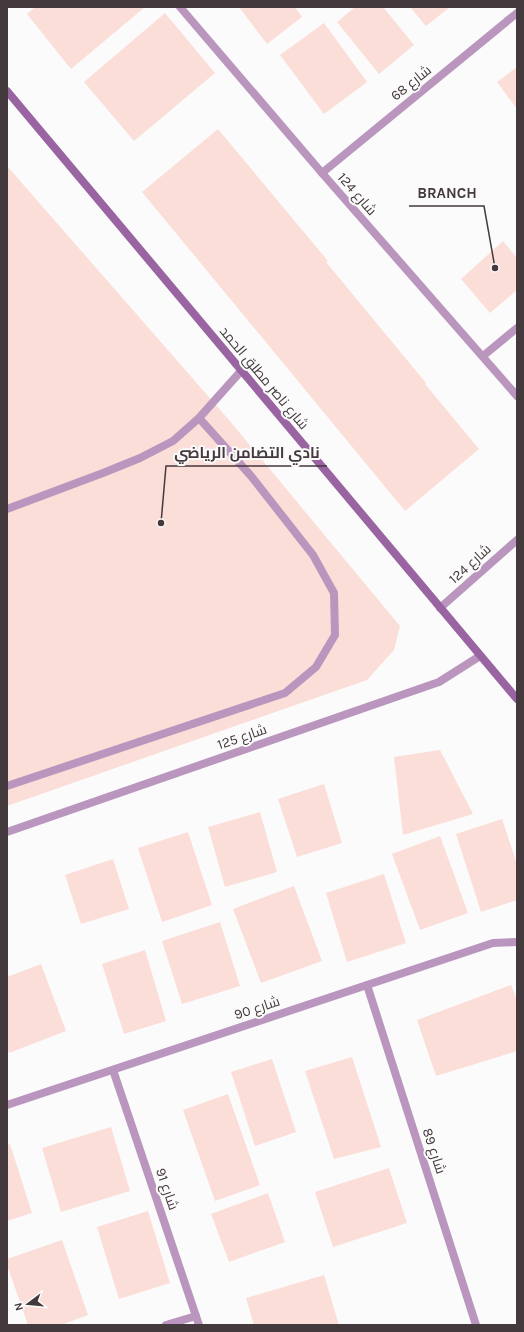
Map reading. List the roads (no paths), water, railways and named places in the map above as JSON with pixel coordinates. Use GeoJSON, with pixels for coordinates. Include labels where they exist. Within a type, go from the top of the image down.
{"type":"FeatureCollection","features":[{"type":"Feature","properties":{"kind":"street","name":"شارع 124"},"geometry":{"type":"LineString","coordinates":[[180,7],[322,173],[517,396]]}},
{"type":"Feature","properties":{"kind":"street","name":"شارع 68"},"geometry":{"type":"LineString","coordinates":[[322,173],[517,13]]}},
{"type":"Feature","properties":{"kind":"street","name":"شارع ناصر مطلق الحمد"},"geometry":{"type":"LineString","coordinates":[[7,91],[517,699]]}},
{"type":"Feature","properties":{"kind":"street"},"geometry":{"type":"LineString","coordinates":[[483,356],[517,328]]}},
{"type":"Feature","properties":{"kind":"street"},"geometry":{"type":"LineString","coordinates":[[7,509],[103,474],[140,458],[173,441],[199,418],[241,371]]}},
{"type":"Feature","properties":{"kind":"street"},"geometry":{"type":"LineString","coordinates":[[7,786],[285,693],[316,667],[335,635],[334,593],[313,555],[251,476],[199,418]]}},
{"type":"Feature","properties":{"kind":"street","name":"شارع 124"},"geometry":{"type":"LineString","coordinates":[[440,608],[517,540]]}},
{"type":"Feature","properties":{"kind":"street","name":"شارع 125"},"geometry":{"type":"LineString","coordinates":[[7,832],[440,682],[480,656]]}},
{"type":"Feature","properties":{"kind":"street","name":"شارع 90"},"geometry":{"type":"LineString","coordinates":[[7,1105],[493,943],[517,942]]}},
{"type":"Feature","properties":{"kind":"street","name":"شارع 89"},"geometry":{"type":"LineString","coordinates":[[367,985],[476,1325]]}},
{"type":"Feature","properties":{"kind":"street","name":"شارع 91"},"geometry":{"type":"LineString","coordinates":[[113,1070],[199,1325]]}},
{"type":"Feature","properties":{"kind":"street"},"geometry":{"type":"LineString","coordinates":[[166,1325],[196,1316]]}},
{"type":"Feature","properties":{"kind":"place","name":"BRANCH"},"geometry":{"type":"Point","coordinates":[495,268]}},
{"type":"Feature","properties":{"kind":"place","name":"نادي التضامن الرياضي"},"geometry":{"type":"Point","coordinates":[161,523]}}]}
